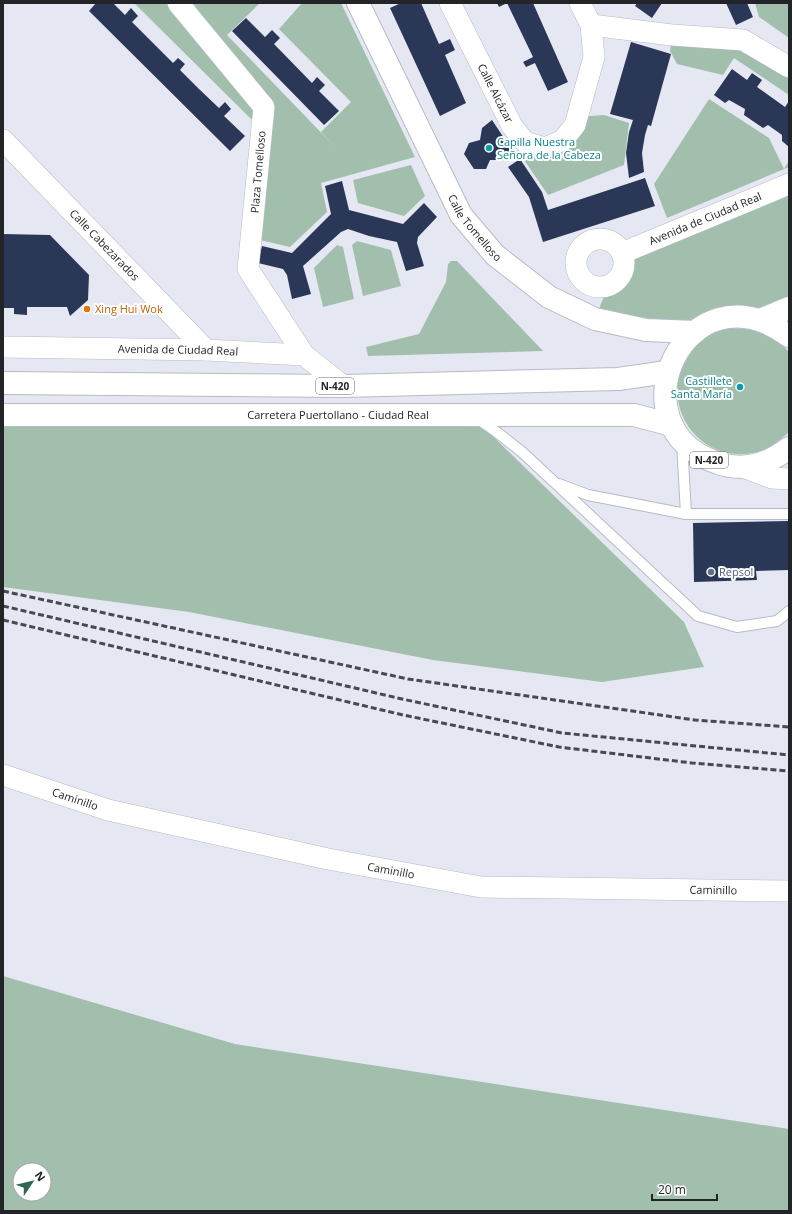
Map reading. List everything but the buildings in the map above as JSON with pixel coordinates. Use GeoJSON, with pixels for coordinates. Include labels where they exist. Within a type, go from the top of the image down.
{"type":"FeatureCollection","features":[{"type":"Feature","properties":{"kind":"main road","name":"Calle Tomelloso"},"geometry":{"type":"LineString","coordinates":[[362,4],[462,214],[495,255],[549,297],[596,319],[646,330],[695,332]]}},
{"type":"Feature","properties":{"kind":"main road"},"geometry":{"type":"LineString","coordinates":[[760,320],[789,308]]}},
{"type":"Feature","properties":{"kind":"main road","name":"N-420"},"geometry":{"type":"LineString","coordinates":[[789,336],[776,326],[760,320],[743,317],[725,318],[709,323],[682,343],[673,357],[667,372],[665,390],[666,408],[677,432],[694,452],[709,460],[726,466],[742,467],[760,464],[777,458],[789,448]]}},
{"type":"Feature","properties":{"kind":"main road","name":"N-420"},"geometry":{"type":"LineString","coordinates":[[3,383],[342,386],[618,379],[667,372]]}},
{"type":"Feature","properties":{"kind":"main road","name":"Carretera Puertollano - Ciudad Real"},"geometry":{"type":"LineString","coordinates":[[3,415],[127,413],[634,415],[677,432]]}},
{"type":"Feature","properties":{"kind":"street","name":"Plaza Tomelloso"},"geometry":{"type":"LineString","coordinates":[[178,3],[264,107],[248,269],[304,355]]}},
{"type":"Feature","properties":{"kind":"street","name":"Calle Alcázar"},"geometry":{"type":"LineString","coordinates":[[450,3],[512,126],[525,142],[545,148],[563,140],[575,125],[594,57],[591,25],[580,3]]}},
{"type":"Feature","properties":{"kind":"street"},"geometry":{"type":"LineString","coordinates":[[591,25],[672,35],[743,40],[789,67]]}},
{"type":"Feature","properties":{"kind":"street","name":"Calle Cabezarados"},"geometry":{"type":"LineString","coordinates":[[3,140],[206,350]]}},
{"type":"Feature","properties":{"kind":"street","name":"Avenida de Ciudad Real"},"geometry":{"type":"LineString","coordinates":[[622,253],[789,184]]}},
{"type":"Feature","properties":{"kind":"street","name":"Avenida de Ciudad Real"},"geometry":{"type":"LineString","coordinates":[[3,347],[206,350],[304,355]]}},
{"type":"Feature","properties":{"kind":"street"},"geometry":{"type":"LineString","coordinates":[[304,355],[342,386]]}},
{"type":"Feature","properties":{"kind":"street"},"geometry":{"type":"LineString","coordinates":[[742,467],[772,478],[789,478]]}},
{"type":"Feature","properties":{"kind":"street","name":"Caminillo"},"geometry":{"type":"LineString","coordinates":[[3,775],[108,810],[328,859],[481,887],[789,891]]}},
{"type":"Feature","properties":{"kind":"lane"},"geometry":{"type":"LineString","coordinates":[[471,415],[498,433],[554,482],[698,616],[737,627],[776,621],[789,611]]}},
{"type":"Feature","properties":{"kind":"lane"},"geometry":{"type":"LineString","coordinates":[[677,432],[686,514]]}},
{"type":"Feature","properties":{"kind":"lane"},"geometry":{"type":"LineString","coordinates":[[554,482],[588,495],[686,514],[789,514]]}},
{"type":"Feature","properties":{"kind":"green space"},"geometry":{"type":"Polygon","coordinates":[[[134,3],[178,3],[220,41],[193,3],[260,3],[227,35],[334,146],[321,132],[351,102],[279,29],[302,3],[341,3],[415,157],[321,183],[327,212],[290,247],[260,240],[264,107],[251,119],[134,3]]]}},
{"type":"Feature","properties":{"kind":"green space"},"geometry":{"type":"Polygon","coordinates":[[[755,3],[789,3],[789,38],[759,17],[755,3]]]}},
{"type":"Feature","properties":{"kind":"green space"},"geometry":{"type":"Polygon","coordinates":[[[672,35],[743,40],[789,67],[789,95],[734,58],[723,75],[677,64],[670,51],[672,35]]]}},
{"type":"Feature","properties":{"kind":"green space"},"geometry":{"type":"Polygon","coordinates":[[[709,99],[769,138],[784,169],[789,161],[789,167],[667,218],[654,184],[709,99]]]}},
{"type":"Feature","properties":{"kind":"green space"},"geometry":{"type":"Polygon","coordinates":[[[604,115],[629,123],[624,165],[548,195],[520,154],[525,142],[545,148],[578,117],[604,115]]]}},
{"type":"Feature","properties":{"kind":"green space"},"geometry":{"type":"Polygon","coordinates":[[[411,165],[425,196],[404,216],[358,203],[353,180],[411,165]]]}},
{"type":"Feature","properties":{"kind":"green space"},"geometry":{"type":"Polygon","coordinates":[[[789,184],[789,308],[709,323],[595,319],[608,286],[619,276],[624,262],[789,184]]]}},
{"type":"Feature","properties":{"kind":"green space"},"geometry":{"type":"Polygon","coordinates":[[[357,241],[391,250],[401,286],[363,296],[352,245],[357,241]]]}},
{"type":"Feature","properties":{"kind":"green space"},"geometry":{"type":"Polygon","coordinates":[[[337,245],[343,247],[354,299],[323,307],[314,268],[337,245]]]}},
{"type":"Feature","properties":{"kind":"green space"},"geometry":{"type":"Polygon","coordinates":[[[451,261],[457,261],[543,351],[368,356],[366,347],[419,334],[446,282],[448,264],[451,261]]]}},
{"type":"Feature","properties":{"kind":"green space"},"geometry":{"type":"Polygon","coordinates":[[[728,328],[747,329],[762,332],[775,339],[789,352],[789,431],[776,443],[764,450],[739,454],[717,450],[699,438],[686,422],[678,402],[678,380],[686,359],[705,337],[728,328]]]}},
{"type":"Feature","properties":{"kind":"green space"},"geometry":{"type":"Polygon","coordinates":[[[471,415],[684,622],[704,667],[602,682],[433,660],[189,612],[3,587],[3,422],[471,415]]]}},
{"type":"Feature","properties":{"kind":"green space"},"geometry":{"type":"Polygon","coordinates":[[[3,976],[235,1044],[789,1129],[789,1211],[3,1211],[3,976]]]}},
{"type":"Feature","properties":{"kind":"railway"},"geometry":{"type":"LineString","coordinates":[[3,591],[408,679],[695,720],[789,727]]}},
{"type":"Feature","properties":{"kind":"railway"},"geometry":{"type":"LineString","coordinates":[[3,606],[402,699],[562,733],[789,755]]}},
{"type":"Feature","properties":{"kind":"railway"},"geometry":{"type":"LineString","coordinates":[[3,620],[403,715],[559,747],[692,763],[789,771]]}},
{"type":"Feature","properties":{"kind":"place","name":"Capilla Nuestra Señora de la Cabeza"},"geometry":{"type":"Point","coordinates":[489,148]}},
{"type":"Feature","properties":{"kind":"place","name":"Xing Hui Wok"},"geometry":{"type":"Point","coordinates":[87,309]}},
{"type":"Feature","properties":{"kind":"place","name":"Castillete Santa María"},"geometry":{"type":"Point","coordinates":[740,387]}},
{"type":"Feature","properties":{"kind":"place","name":"Repsol"},"geometry":{"type":"Point","coordinates":[711,572]}}]}
